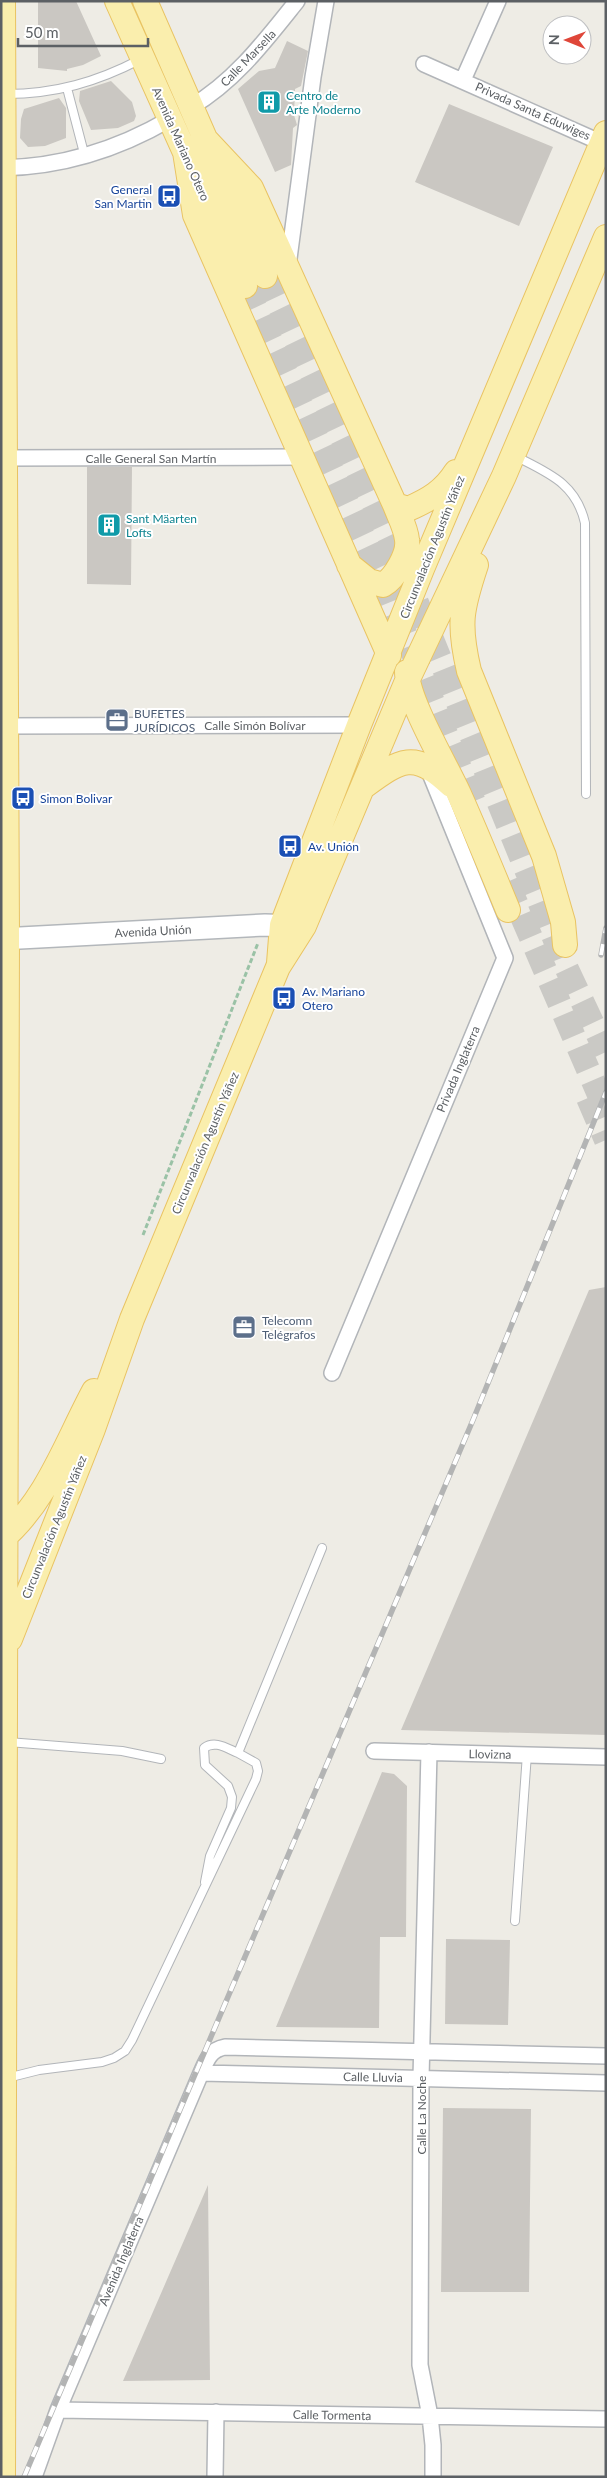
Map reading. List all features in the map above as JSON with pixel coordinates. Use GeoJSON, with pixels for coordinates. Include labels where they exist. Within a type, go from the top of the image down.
{"type":"FeatureCollection","features":[{"type":"Feature","properties":{"kind":"main road"},"geometry":{"type":"LineString","coordinates":[[3,2477],[2,2079],[5,1650],[3,1538],[4,1]]}},
{"type":"Feature","properties":{"kind":"main road","name":"Avenida Mariano Otero"},"geometry":{"type":"LineString","coordinates":[[117,1],[185,152],[255,281],[205,139],[145,1]]}},
{"type":"Feature","properties":{"kind":"main road","name":"Circunvalación Agustín Yáñez"},"geometry":{"type":"LineString","coordinates":[[5,1650],[93,1429],[132,1319],[278,967],[359,725],[435,537],[604,138]]}},
{"type":"Feature","properties":{"kind":"main road"},"geometry":{"type":"LineString","coordinates":[[205,139],[250,188],[395,505],[408,543],[395,573],[390,581],[383,585],[376,585],[349,565]]}},
{"type":"Feature","properties":{"kind":"main road"},"geometry":{"type":"LineString","coordinates":[[185,152],[195,215],[388,655]]}},
{"type":"Feature","properties":{"kind":"main road","name":"Circunvalación Agustín Yáñez"},"geometry":{"type":"LineString","coordinates":[[293,926],[363,787],[407,681],[509,466],[606,237]]}},
{"type":"Feature","properties":{"kind":"main road"},"geometry":{"type":"LineString","coordinates":[[395,505],[408,509],[434,496],[442,489],[452,477],[483,425]]}},
{"type":"Feature","properties":{"kind":"main road"},"geometry":{"type":"LineString","coordinates":[[509,466],[464,603],[461,625],[463,648],[469,671],[544,856],[563,922],[565,945]]}},
{"type":"Feature","properties":{"kind":"main road"},"geometry":{"type":"LineString","coordinates":[[435,537],[432,578],[411,631],[406,657],[407,681],[459,793],[508,910]]}},
{"type":"Feature","properties":{"kind":"main road"},"geometry":{"type":"LineString","coordinates":[[363,787],[396,764],[409,762],[426,765],[435,769],[459,793]]}},
{"type":"Feature","properties":{"kind":"main road","name":"Avenida Unión"},"geometry":{"type":"LineString","coordinates":[[4,938],[293,926]]}},
{"type":"Feature","properties":{"kind":"main road","name":"Circunvalación Agustín Yáñez"},"geometry":{"type":"LineString","coordinates":[[3,1538],[28,1513],[44,1492],[73,1430],[132,1319]]}},
{"type":"Feature","properties":{"kind":"street","name":"Calle Marsella"},"geometry":{"type":"LineString","coordinates":[[191,108],[224,86],[266,42],[297,1]]}},
{"type":"Feature","properties":{"kind":"street"},"geometry":{"type":"LineString","coordinates":[[288,270],[313,77],[326,1]]}},
{"type":"Feature","properties":{"kind":"street","name":"Privada Santa Eduwiges"},"geometry":{"type":"LineString","coordinates":[[463,80],[498,1]]}},
{"type":"Feature","properties":{"kind":"street","name":"Privada Santa Eduwiges"},"geometry":{"type":"LineString","coordinates":[[424,64],[604,138]]}},
{"type":"Feature","properties":{"kind":"street"},"geometry":{"type":"LineString","coordinates":[[3,168],[58,163],[85,157],[143,135],[170,119]]}},
{"type":"Feature","properties":{"kind":"street","name":"Calle General San Martín"},"geometry":{"type":"LineString","coordinates":[[3,458],[301,457]]}},
{"type":"Feature","properties":{"kind":"street","name":"Calle Simón Bolívar"},"geometry":{"type":"LineString","coordinates":[[4,726],[359,725]]}},
{"type":"Feature","properties":{"kind":"street","name":"Privada Inglaterra"},"geometry":{"type":"LineString","coordinates":[[332,1373],[505,958],[426,765]]}},
{"type":"Feature","properties":{"kind":"street","name":"Llovizna"},"geometry":{"type":"LineString","coordinates":[[374,1751],[606,1757]]}},
{"type":"Feature","properties":{"kind":"street","name":"Calle La Noche"},"geometry":{"type":"LineString","coordinates":[[429,1752],[421,2078],[420,2366],[430,2416],[433,2445],[433,2477]]}},
{"type":"Feature","properties":{"kind":"street","name":"Calle Lluvia"},"geometry":{"type":"LineString","coordinates":[[215,2049],[225,2047],[606,2056]]}},
{"type":"Feature","properties":{"kind":"street","name":"Avenida Inglaterra"},"geometry":{"type":"LineString","coordinates":[[34,2477],[58,2410],[208,2056],[215,2049]]}},
{"type":"Feature","properties":{"kind":"street","name":"Calle Lluvia"},"geometry":{"type":"LineString","coordinates":[[201,2073],[606,2083]]}},
{"type":"Feature","properties":{"kind":"street","name":"Calle Tormenta"},"geometry":{"type":"LineString","coordinates":[[58,2410],[606,2420]]}},
{"type":"Feature","properties":{"kind":"street"},"geometry":{"type":"LineString","coordinates":[[215,2477],[216,2412]]}},
{"type":"Feature","properties":{"kind":"lane"},"geometry":{"type":"LineString","coordinates":[[4,94],[25,94],[68,88],[94,81],[142,58]]}},
{"type":"Feature","properties":{"kind":"lane"},"geometry":{"type":"LineString","coordinates":[[68,88],[85,157]]}},
{"type":"Feature","properties":{"kind":"lane"},"geometry":{"type":"LineString","coordinates":[[509,466],[547,472],[564,484],[581,507],[584,523],[586,794]]}},
{"type":"Feature","properties":{"kind":"lane"},"geometry":{"type":"LineString","coordinates":[[238,1753],[322,1548]]}},
{"type":"Feature","properties":{"kind":"lane"},"geometry":{"type":"LineString","coordinates":[[4,1744],[122,1751],[160,1760]]}},
{"type":"Feature","properties":{"kind":"lane"},"geometry":{"type":"LineString","coordinates":[[2,2079],[39,2070],[102,2062],[114,2058],[125,2051],[205,1889],[258,1771],[256,1763],[216,1744],[210,1744],[204,1748],[205,1765],[228,1786],[232,1797],[231,1808],[210,1856],[205,1889]]}},
{"type":"Feature","properties":{"kind":"lane"},"geometry":{"type":"LineString","coordinates":[[515,1921],[527,1754]]}},
{"type":"Feature","properties":{"kind":"building"},"geometry":{"type":"Polygon","coordinates":[[[38,1],[76,1],[101,56],[83,65],[67,69],[67,71],[38,68],[38,1]]]}},
{"type":"Feature","properties":{"kind":"building","name":"Centro de Arte Moderno"},"geometry":{"type":"Polygon","coordinates":[[[287,41],[308,51],[301,86],[295,89],[294,115],[297,125],[293,128],[291,165],[275,172],[238,89],[259,71],[275,68],[287,41]]]}},
{"type":"Feature","properties":{"kind":"building"},"geometry":{"type":"Polygon","coordinates":[[[111,81],[132,102],[136,116],[134,121],[118,128],[91,130],[79,101],[80,91],[111,81]]]}},
{"type":"Feature","properties":{"kind":"building"},"geometry":{"type":"Polygon","coordinates":[[[59,98],[66,108],[66,138],[45,146],[28,147],[20,138],[21,119],[24,109],[59,98]]]}},
{"type":"Feature","properties":{"kind":"building"},"geometry":{"type":"Polygon","coordinates":[[[449,104],[553,147],[519,226],[415,182],[449,104]]]}},
{"type":"Feature","properties":{"kind":"building","name":"Sant Mäarten Lofts"},"geometry":{"type":"Polygon","coordinates":[[[87,467],[132,467],[131,585],[87,584],[87,467]]]}},
{"type":"Feature","properties":{"kind":"building"},"geometry":{"type":"Polygon","coordinates":[[[606,1287],[606,1735],[401,1730],[589,1290],[606,1287]]]}},
{"type":"Feature","properties":{"kind":"building"},"geometry":{"type":"Polygon","coordinates":[[[382,1772],[394,1774],[407,1786],[406,1937],[380,1937],[379,2028],[276,2027],[382,1772]]]}},
{"type":"Feature","properties":{"kind":"building"},"geometry":{"type":"Polygon","coordinates":[[[446,1939],[510,1940],[508,2025],[445,2024],[446,1939]]]}},
{"type":"Feature","properties":{"kind":"building"},"geometry":{"type":"Polygon","coordinates":[[[443,2108],[531,2109],[529,2292],[441,2292],[443,2108]]]}},
{"type":"Feature","properties":{"kind":"building"},"geometry":{"type":"Polygon","coordinates":[[[208,2185],[210,2380],[123,2381],[208,2185]]]}},
{"type":"Feature","properties":{"kind":"tunnel"},"geometry":{"type":"LineString","coordinates":[[265,276],[395,549],[566,967],[606,1052]]}},
{"type":"Feature","properties":{"kind":"tunnel"},"geometry":{"type":"LineString","coordinates":[[245,286],[379,570],[475,805]]}},
{"type":"Feature","properties":{"kind":"tunnel"},"geometry":{"type":"LineString","coordinates":[[507,882],[606,1111]]}},
{"type":"Feature","properties":{"kind":"tunnel"},"geometry":{"type":"LineString","coordinates":[[588,1098],[606,1140]]}},
{"type":"Feature","properties":{"kind":"railway"},"geometry":{"type":"LineString","coordinates":[[601,955],[606,928]]}},
{"type":"Feature","properties":{"kind":"railway"},"geometry":{"type":"LineString","coordinates":[[24,2477],[473,1420],[606,1092]]}},
{"type":"Feature","properties":{"kind":"place","name":"Centro de Arte Moderno"},"geometry":{"type":"Point","coordinates":[269,102]}},
{"type":"Feature","properties":{"kind":"place","name":"General San Martin"},"geometry":{"type":"Point","coordinates":[169,196]}},
{"type":"Feature","properties":{"kind":"place","name":"Sant Mäarten Lofts"},"geometry":{"type":"Point","coordinates":[109,525]}},
{"type":"Feature","properties":{"kind":"place","name":"BUFETES JURÍDICOS"},"geometry":{"type":"Point","coordinates":[117,720]}},
{"type":"Feature","properties":{"kind":"place","name":"Simon Bolivar"},"geometry":{"type":"Point","coordinates":[23,798]}},
{"type":"Feature","properties":{"kind":"place","name":"Av. Unión"},"geometry":{"type":"Point","coordinates":[290,846]}},
{"type":"Feature","properties":{"kind":"place","name":"Av. Mariano Otero"},"geometry":{"type":"Point","coordinates":[284,998]}},
{"type":"Feature","properties":{"kind":"place","name":"Telecomn Telégrafos"},"geometry":{"type":"Point","coordinates":[244,1327]}}]}
